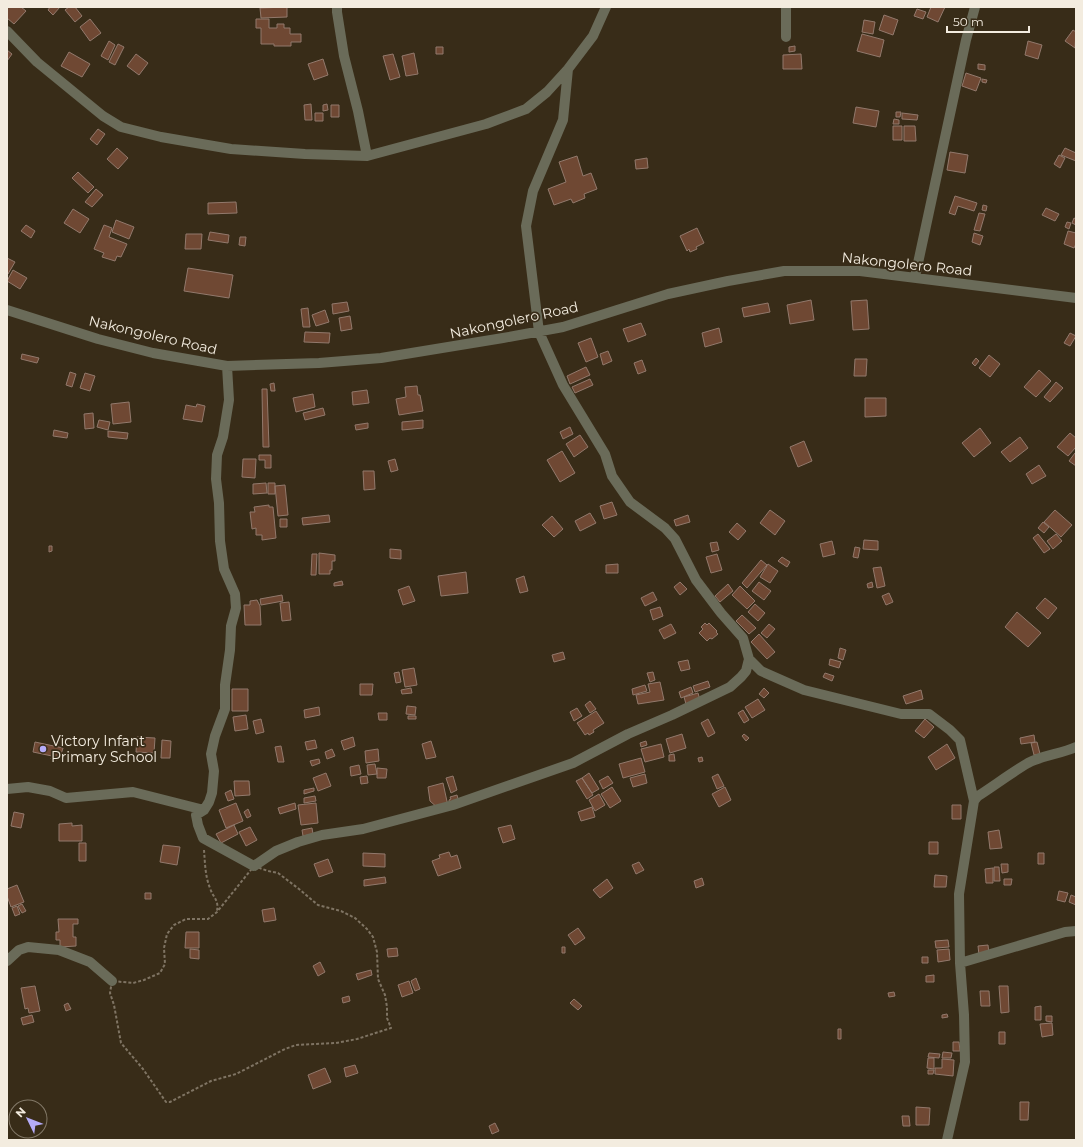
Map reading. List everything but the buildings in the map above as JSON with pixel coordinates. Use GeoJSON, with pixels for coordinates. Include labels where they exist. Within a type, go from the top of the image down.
{"type":"FeatureCollection","features":[{"type":"Feature","properties":{"kind":"street"},"geometry":{"type":"LineString","coordinates":[[337,7],[344,56],[368,156]]}},
{"type":"Feature","properties":{"kind":"street"},"geometry":{"type":"LineString","coordinates":[[7,31],[37,62],[103,116],[121,127],[161,137],[231,149],[305,154],[368,156],[486,124],[526,109],[547,92],[568,69],[593,36],[606,7]]}},
{"type":"Feature","properties":{"kind":"street"},"geometry":{"type":"LineString","coordinates":[[786,7],[786,37]]}},
{"type":"Feature","properties":{"kind":"street"},"geometry":{"type":"LineString","coordinates":[[915,277],[966,40],[975,7]]}},
{"type":"Feature","properties":{"kind":"street"},"geometry":{"type":"LineString","coordinates":[[568,69],[563,120],[533,191],[526,226],[539,332],[562,385],[606,454],[612,476],[630,502],[665,528],[675,539],[696,580],[721,613],[743,638],[750,660],[761,672],[804,690],[900,714],[929,714],[950,730],[960,740],[974,801],[959,894],[960,963],[964,1015],[965,1062],[947,1140]]}},
{"type":"Feature","properties":{"kind":"street","name":"Nakongolero Road"},"geometry":{"type":"LineString","coordinates":[[7,310],[98,339],[153,353],[227,366],[319,363],[381,358],[539,332],[563,327],[668,294],[784,271],[860,271],[1076,298]]}},
{"type":"Feature","properties":{"kind":"street"},"geometry":{"type":"LineString","coordinates":[[227,366],[229,400],[223,437],[217,455],[216,479],[219,503],[220,541],[224,569],[235,594],[236,608],[231,626],[230,650],[224,685],[225,709],[211,754],[214,771],[212,793],[210,802],[204,810],[196,815],[203,838],[254,866],[276,851],[298,842],[322,835],[369,827],[453,805],[573,763],[628,734],[730,687],[741,677],[750,660]]}},
{"type":"Feature","properties":{"kind":"street"},"geometry":{"type":"LineString","coordinates":[[974,801],[978,796],[1029,763],[1076,747]]}},
{"type":"Feature","properties":{"kind":"street"},"geometry":{"type":"LineString","coordinates":[[7,790],[28,786],[50,791],[66,798],[133,792],[204,810]]}},
{"type":"Feature","properties":{"kind":"street"},"geometry":{"type":"LineString","coordinates":[[960,963],[1065,932],[1076,931]]}},
{"type":"Feature","properties":{"kind":"street"},"geometry":{"type":"LineString","coordinates":[[7,961],[19,950],[28,947],[59,950],[90,962],[112,981]]}},
{"type":"Feature","properties":{"kind":"path"},"geometry":{"type":"LineString","coordinates":[[203,838],[204,863],[210,888],[218,905],[217,912]]}},
{"type":"Feature","properties":{"kind":"path"},"geometry":{"type":"LineString","coordinates":[[254,866],[278,873],[299,888],[318,905],[355,918],[373,937],[377,952],[378,979],[385,995],[387,1018],[391,1028],[356,1039],[336,1043],[296,1046],[285,1049],[236,1074],[211,1081],[170,1102],[166,1102],[121,1043],[114,1005],[110,993],[112,981],[133,983],[160,973],[165,964],[164,948],[167,934],[174,925],[186,919],[208,919],[217,912],[254,866]]}},
{"type":"Feature","properties":{"kind":"place","name":"Victory Infant Primary School"},"geometry":{"type":"Point","coordinates":[43,749]}}]}
